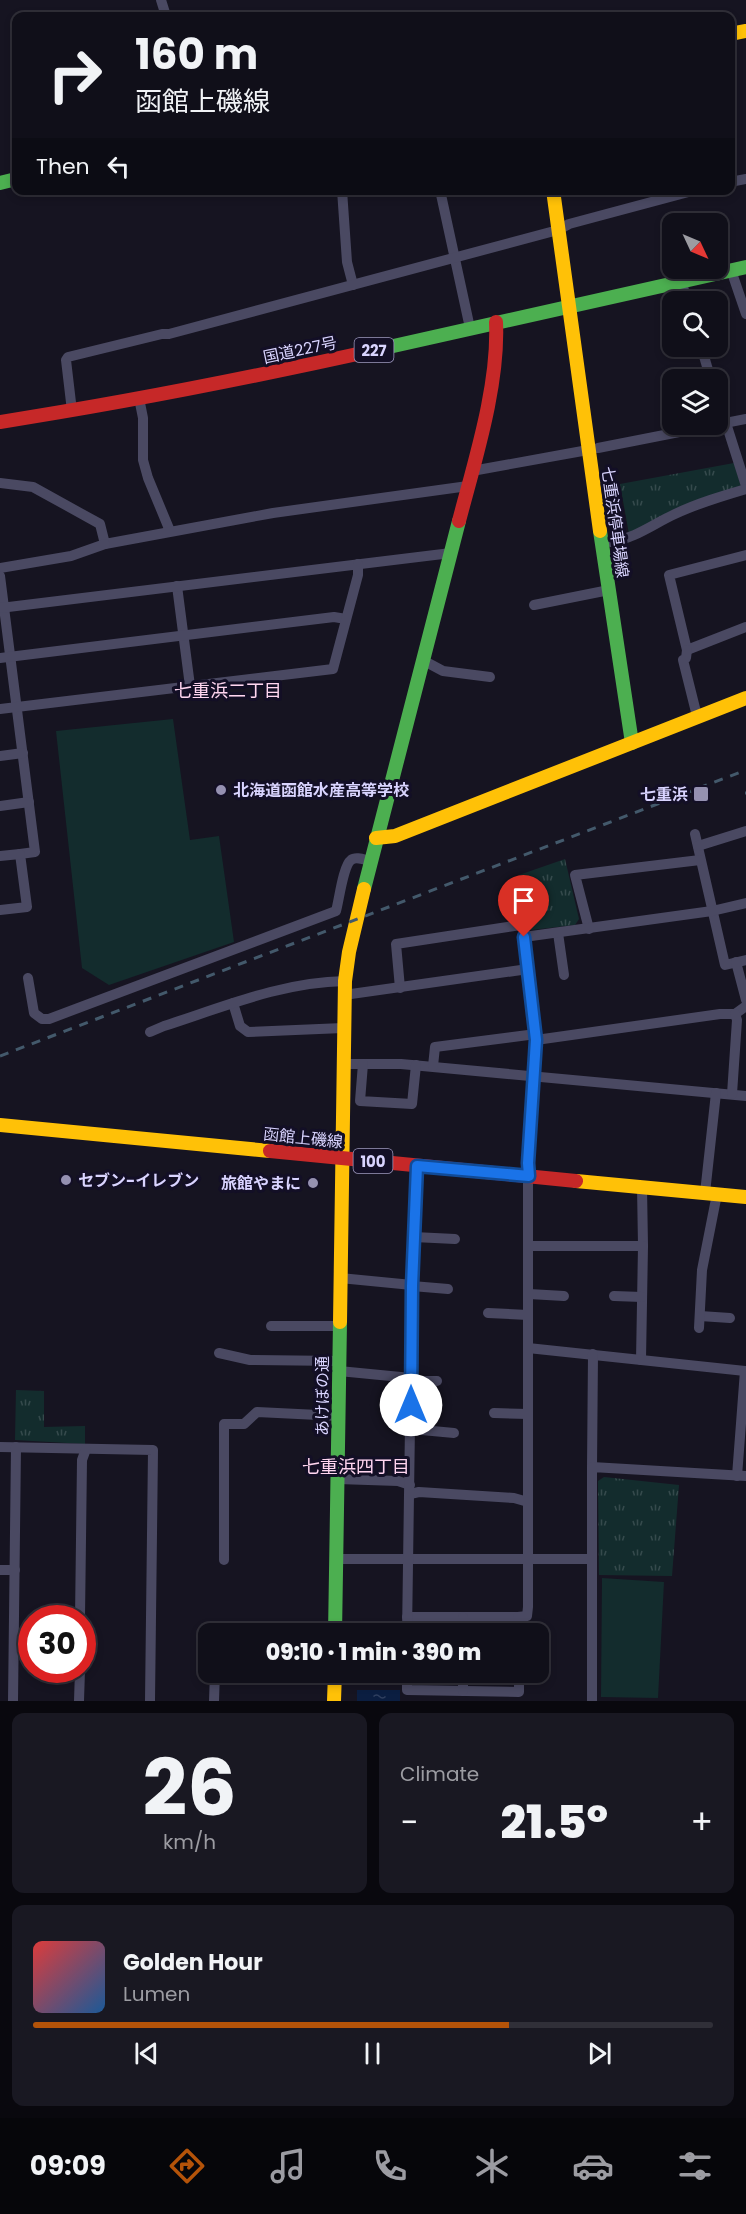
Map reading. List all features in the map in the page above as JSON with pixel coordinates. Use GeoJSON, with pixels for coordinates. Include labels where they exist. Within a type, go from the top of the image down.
{"type":"FeatureCollection","features":[{"type":"Feature","properties":{"kind":"main road","name":"七重浜停車場線"},"geometry":{"type":"LineString","coordinates":[[554,195],[568,306],[593,449],[609,590],[632,743]]}},
{"type":"Feature","properties":{"kind":"main road","name":"国道227号"},"geometry":{"type":"LineString","coordinates":[[0,422],[72,411],[284,371],[746,267]]}},
{"type":"Feature","properties":{"kind":"main road","name":"あけぼの通"},"geometry":{"type":"LineString","coordinates":[[336,1623],[344,988],[349,952],[370,861],[451,553],[490,392],[497,342],[496,322]]}},
{"type":"Feature","properties":{"kind":"main road"},"geometry":{"type":"LineString","coordinates":[[376,837],[395,836],[746,698]]}},
{"type":"Feature","properties":{"kind":"main road","name":"函館上磯線"},"geometry":{"type":"LineString","coordinates":[[0,1125],[746,1197]]}},
{"type":"Feature","properties":{"kind":"main road"},"geometry":{"type":"LineString","coordinates":[[334,1701],[335,1683]]}},
{"type":"Feature","properties":{"kind":"street"},"geometry":{"type":"LineString","coordinates":[[342,195],[347,262],[353,285]]}},
{"type":"Feature","properties":{"kind":"street"},"geometry":{"type":"LineString","coordinates":[[441,195],[470,328]]}},
{"type":"Feature","properties":{"kind":"street"},"geometry":{"type":"LineString","coordinates":[[72,411],[66,360],[68,357],[169,334],[456,258],[558,230],[568,224],[677,195]]}},
{"type":"Feature","properties":{"kind":"street"},"geometry":{"type":"LineString","coordinates":[[731,270],[746,314]]}},
{"type":"Feature","properties":{"kind":"street"},"geometry":{"type":"LineString","coordinates":[[681,281],[684,291]]}},
{"type":"Feature","properties":{"kind":"street"},"geometry":{"type":"LineString","coordinates":[[140,398],[143,418],[143,460],[150,484],[170,531]]}},
{"type":"Feature","properties":{"kind":"street"},"geometry":{"type":"LineString","coordinates":[[728,423],[746,419]]}},
{"type":"Feature","properties":{"kind":"street"},"geometry":{"type":"LineString","coordinates":[[471,471],[666,435]]}},
{"type":"Feature","properties":{"kind":"street"},"geometry":{"type":"LineString","coordinates":[[611,542],[641,534],[673,514],[746,488],[728,435]]}},
{"type":"Feature","properties":{"kind":"street"},"geometry":{"type":"LineString","coordinates":[[0,483],[33,487],[100,524],[105,544]]}},
{"type":"Feature","properties":{"kind":"street"},"geometry":{"type":"LineString","coordinates":[[0,568],[71,556],[105,544],[170,531],[273,513],[468,486]]}},
{"type":"Feature","properties":{"kind":"street"},"geometry":{"type":"LineString","coordinates":[[2,608],[451,553]]}},
{"type":"Feature","properties":{"kind":"street"},"geometry":{"type":"LineString","coordinates":[[698,716],[683,660],[686,658],[687,650],[669,575],[746,555]]}},
{"type":"Feature","properties":{"kind":"street"},"geometry":{"type":"LineString","coordinates":[[0,709],[333,669],[358,575],[358,564]]}},
{"type":"Feature","properties":{"kind":"street"},"geometry":{"type":"LineString","coordinates":[[0,576],[5,658],[17,707],[35,852],[0,856]]}},
{"type":"Feature","properties":{"kind":"street"},"geometry":{"type":"LineString","coordinates":[[177,586],[190,686]]}},
{"type":"Feature","properties":{"kind":"street"},"geometry":{"type":"LineString","coordinates":[[534,605],[609,590]]}},
{"type":"Feature","properties":{"kind":"street"},"geometry":{"type":"LineString","coordinates":[[5,658],[334,617],[346,619]]}},
{"type":"Feature","properties":{"kind":"street"},"geometry":{"type":"LineString","coordinates":[[687,650],[746,627]]}},
{"type":"Feature","properties":{"kind":"street"},"geometry":{"type":"LineString","coordinates":[[428,663],[443,671],[490,677]]}},
{"type":"Feature","properties":{"kind":"street"},"geometry":{"type":"LineString","coordinates":[[0,756],[23,753]]}},
{"type":"Feature","properties":{"kind":"street"},"geometry":{"type":"LineString","coordinates":[[0,806],[29,802]]}},
{"type":"Feature","properties":{"kind":"street"},"geometry":{"type":"LineString","coordinates":[[699,846],[746,831]]}},
{"type":"Feature","properties":{"kind":"street"},"geometry":{"type":"LineString","coordinates":[[695,834],[725,965],[741,961],[746,1000]]}},
{"type":"Feature","properties":{"kind":"street"},"geometry":{"type":"LineString","coordinates":[[0,910],[27,907],[20,854]]}},
{"type":"Feature","properties":{"kind":"street"},"geometry":{"type":"LineString","coordinates":[[28,978],[34,1013],[42,1019],[49,1019],[336,911],[347,867],[351,860],[356,858],[370,861]]}},
{"type":"Feature","properties":{"kind":"street"},"geometry":{"type":"LineString","coordinates":[[589,929],[575,875],[700,860]]}},
{"type":"Feature","properties":{"kind":"street"},"geometry":{"type":"LineString","coordinates":[[407,1617],[527,1616],[528,1163],[536,1037],[524,937],[712,911],[746,903]]}},
{"type":"Feature","properties":{"kind":"street"},"geometry":{"type":"LineString","coordinates":[[400,988],[396,944],[521,925]]}},
{"type":"Feature","properties":{"kind":"street"},"geometry":{"type":"LineString","coordinates":[[558,933],[564,975]]}},
{"type":"Feature","properties":{"kind":"street"},"geometry":{"type":"LineString","coordinates":[[150,1032],[233,1003],[306,983],[344,988],[400,988],[528,969]]}},
{"type":"Feature","properties":{"kind":"street"},"geometry":{"type":"LineString","coordinates":[[233,1003],[240,1026],[248,1032],[343,1028]]}},
{"type":"Feature","properties":{"kind":"street"},"geometry":{"type":"LineString","coordinates":[[433,1066],[435,1047],[735,1014],[746,1006]]}},
{"type":"Feature","properties":{"kind":"street"},"geometry":{"type":"LineString","coordinates":[[732,1094],[737,1020],[735,1014]]}},
{"type":"Feature","properties":{"kind":"street"},"geometry":{"type":"LineString","coordinates":[[343,1064],[433,1066],[746,1096]]}},
{"type":"Feature","properties":{"kind":"street"},"geometry":{"type":"LineString","coordinates":[[363,1064],[360,1101],[412,1104],[416,1065]]}},
{"type":"Feature","properties":{"kind":"street"},"geometry":{"type":"LineString","coordinates":[[699,1328],[702,1270],[711,1194],[716,1093]]}},
{"type":"Feature","properties":{"kind":"street"},"geometry":{"type":"LineString","coordinates":[[407,1623],[412,1286],[417,1166]]}},
{"type":"Feature","properties":{"kind":"street"},"geometry":{"type":"LineString","coordinates":[[641,1359],[642,1187]]}},
{"type":"Feature","properties":{"kind":"street"},"geometry":{"type":"LineString","coordinates":[[414,1237],[455,1239]]}},
{"type":"Feature","properties":{"kind":"street"},"geometry":{"type":"LineString","coordinates":[[529,1246],[643,1246]]}},
{"type":"Feature","properties":{"kind":"street"},"geometry":{"type":"LineString","coordinates":[[340,1278],[448,1289]]}},
{"type":"Feature","properties":{"kind":"street"},"geometry":{"type":"LineString","coordinates":[[529,1294],[564,1296]]}},
{"type":"Feature","properties":{"kind":"street"},"geometry":{"type":"LineString","coordinates":[[614,1296],[642,1297]]}},
{"type":"Feature","properties":{"kind":"street"},"geometry":{"type":"LineString","coordinates":[[488,1313],[528,1315]]}},
{"type":"Feature","properties":{"kind":"street"},"geometry":{"type":"LineString","coordinates":[[700,1316],[730,1318]]}},
{"type":"Feature","properties":{"kind":"street"},"geometry":{"type":"LineString","coordinates":[[271,1326],[340,1326]]}},
{"type":"Feature","properties":{"kind":"street"},"geometry":{"type":"LineString","coordinates":[[528,1348],[746,1371],[742,1476],[592,1467]]}},
{"type":"Feature","properties":{"kind":"street"},"geometry":{"type":"LineString","coordinates":[[219,1353],[250,1360],[339,1366],[411,1380],[438,1381]]}},
{"type":"Feature","properties":{"kind":"street"},"geometry":{"type":"LineString","coordinates":[[592,1701],[593,1354]]}},
{"type":"Feature","properties":{"kind":"street"},"geometry":{"type":"LineString","coordinates":[[224,1560],[224,1424],[244,1424],[257,1412],[339,1416]]}},
{"type":"Feature","properties":{"kind":"street"},"geometry":{"type":"LineString","coordinates":[[494,1413],[528,1414]]}},
{"type":"Feature","properties":{"kind":"street"},"geometry":{"type":"LineString","coordinates":[[411,1429],[454,1433]]}},
{"type":"Feature","properties":{"kind":"street"},"geometry":{"type":"LineString","coordinates":[[0,1447],[153,1450],[150,1701]]}},
{"type":"Feature","properties":{"kind":"street"},"geometry":{"type":"LineString","coordinates":[[13,1701],[16,1447]]}},
{"type":"Feature","properties":{"kind":"street"},"geometry":{"type":"LineString","coordinates":[[80,1605],[82,1460],[86,1449]]}},
{"type":"Feature","properties":{"kind":"street"},"geometry":{"type":"LineString","coordinates":[[338,1479],[398,1482],[410,1490],[419,1492],[514,1498],[528,1502]]}},
{"type":"Feature","properties":{"kind":"street"},"geometry":{"type":"LineString","coordinates":[[338,1559],[591,1559]]}},
{"type":"Feature","properties":{"kind":"street"},"geometry":{"type":"LineString","coordinates":[[0,1569],[15,1570]]}},
{"type":"Feature","properties":{"kind":"street"},"geometry":{"type":"LineString","coordinates":[[463,1617],[463,1623]]}},
{"type":"Feature","properties":{"kind":"street"},"geometry":{"type":"LineString","coordinates":[[518,1617],[518,1623]]}},
{"type":"Feature","properties":{"kind":"street"},"geometry":{"type":"LineString","coordinates":[[79,1701],[80,1683]]}},
{"type":"Feature","properties":{"kind":"street"},"geometry":{"type":"LineString","coordinates":[[214,1701],[215,1683]]}},
{"type":"Feature","properties":{"kind":"street"},"geometry":{"type":"LineString","coordinates":[[407,1683],[407,1690],[519,1692],[519,1683]]}},
{"type":"Feature","properties":{"kind":"street"},"geometry":{"type":"LineString","coordinates":[[463,1683],[463,1691]]}},
{"type":"Feature","properties":{"kind":"green space"},"geometry":{"type":"Polygon","coordinates":[[[734,463],[741,486],[629,534],[620,484],[734,463]]]}},
{"type":"Feature","properties":{"kind":"green space"},"geometry":{"type":"Polygon","coordinates":[[[173,719],[190,840],[219,836],[234,942],[109,985],[82,968],[56,731],[173,719]]]}},
{"type":"Feature","properties":{"kind":"green space"},"geometry":{"type":"Polygon","coordinates":[[[565,859],[579,919],[575,925],[531,930],[525,925],[519,875],[565,859]]]}},
{"type":"Feature","properties":{"kind":"green space"},"geometry":{"type":"Polygon","coordinates":[[[16,1390],[44,1391],[44,1427],[85,1426],[85,1444],[15,1440],[16,1390]]]}},
{"type":"Feature","properties":{"kind":"green space"},"geometry":{"type":"Polygon","coordinates":[[[604,1477],[679,1485],[672,1576],[599,1575],[598,1481],[604,1477]]]}},
{"type":"Feature","properties":{"kind":"green space"},"geometry":{"type":"Polygon","coordinates":[[[602,1578],[664,1582],[658,1698],[601,1697],[602,1578]]]}},
{"type":"Feature","properties":{"kind":"water"},"geometry":{"type":"Polygon","coordinates":[[[357,1690],[400,1690],[400,1701],[357,1701],[357,1690]]]}},
{"type":"Feature","properties":{"kind":"railway"},"geometry":{"type":"LineString","coordinates":[[0,1056],[746,770]]}},
{"type":"Feature","properties":{"kind":"traffic: fast"},"geometry":{"type":"LineString","coordinates":[[0,183],[12,180]]}},
{"type":"Feature","properties":{"kind":"traffic: fast"},"geometry":{"type":"LineString","coordinates":[[380,349],[746,267]]}},
{"type":"Feature","properties":{"kind":"traffic: fast"},"geometry":{"type":"LineString","coordinates":[[364,889],[459,521]]}},
{"type":"Feature","properties":{"kind":"traffic: fast"},"geometry":{"type":"LineString","coordinates":[[600,531],[632,743]]}},
{"type":"Feature","properties":{"kind":"traffic: fast"},"geometry":{"type":"LineString","coordinates":[[335,1623],[340,1322]]}},
{"type":"Feature","properties":{"kind":"traffic: slow"},"geometry":{"type":"LineString","coordinates":[[735,33],[746,31]]}},
{"type":"Feature","properties":{"kind":"traffic: slow"},"geometry":{"type":"LineString","coordinates":[[554,195],[600,531]]}},
{"type":"Feature","properties":{"kind":"traffic: slow"},"geometry":{"type":"LineString","coordinates":[[376,838],[395,836],[746,698]]}},
{"type":"Feature","properties":{"kind":"traffic: slow"},"geometry":{"type":"LineString","coordinates":[[340,1322],[345,981],[349,952],[364,889]]}},
{"type":"Feature","properties":{"kind":"traffic: slow"},"geometry":{"type":"LineString","coordinates":[[0,1125],[270,1151]]}},
{"type":"Feature","properties":{"kind":"traffic: slow"},"geometry":{"type":"LineString","coordinates":[[576,1181],[746,1197]]}},
{"type":"Feature","properties":{"kind":"traffic: slow"},"geometry":{"type":"LineString","coordinates":[[334,1701],[335,1683]]}},
{"type":"Feature","properties":{"kind":"traffic: jam"},"geometry":{"type":"LineString","coordinates":[[459,521],[490,397],[494,371],[496,322]]}},
{"type":"Feature","properties":{"kind":"traffic: jam"},"geometry":{"type":"LineString","coordinates":[[0,422],[191,388],[380,349]]}},
{"type":"Feature","properties":{"kind":"traffic: jam"},"geometry":{"type":"LineString","coordinates":[[270,1151],[576,1181]]}},
{"type":"Feature","properties":{"kind":"place","name":"北海道函館水産高等学校"},"geometry":{"type":"Point","coordinates":[221,790]}},
{"type":"Feature","properties":{"kind":"place","name":"七重浜"},"geometry":{"type":"Point","coordinates":[701,794]}},
{"type":"Feature","properties":{"kind":"place","name":"セブン-イレブン"},"geometry":{"type":"Point","coordinates":[66,1180]}},
{"type":"Feature","properties":{"kind":"place","name":"旅館やまに"},"geometry":{"type":"Point","coordinates":[313,1183]}},
{"type":"Feature","properties":{"kind":"district","name":"七重浜二丁目"},"geometry":{"type":"Point","coordinates":[228,690]}},
{"type":"Feature","properties":{"kind":"district","name":"七重浜四丁目"},"geometry":{"type":"Point","coordinates":[356,1466]}},
{"type":"Feature","properties":{"kind":"route"},"geometry":{"type":"LineString","coordinates":[[411,1405],[412,1286],[417,1166],[529,1176],[536,1040],[524,937]]}}]}
